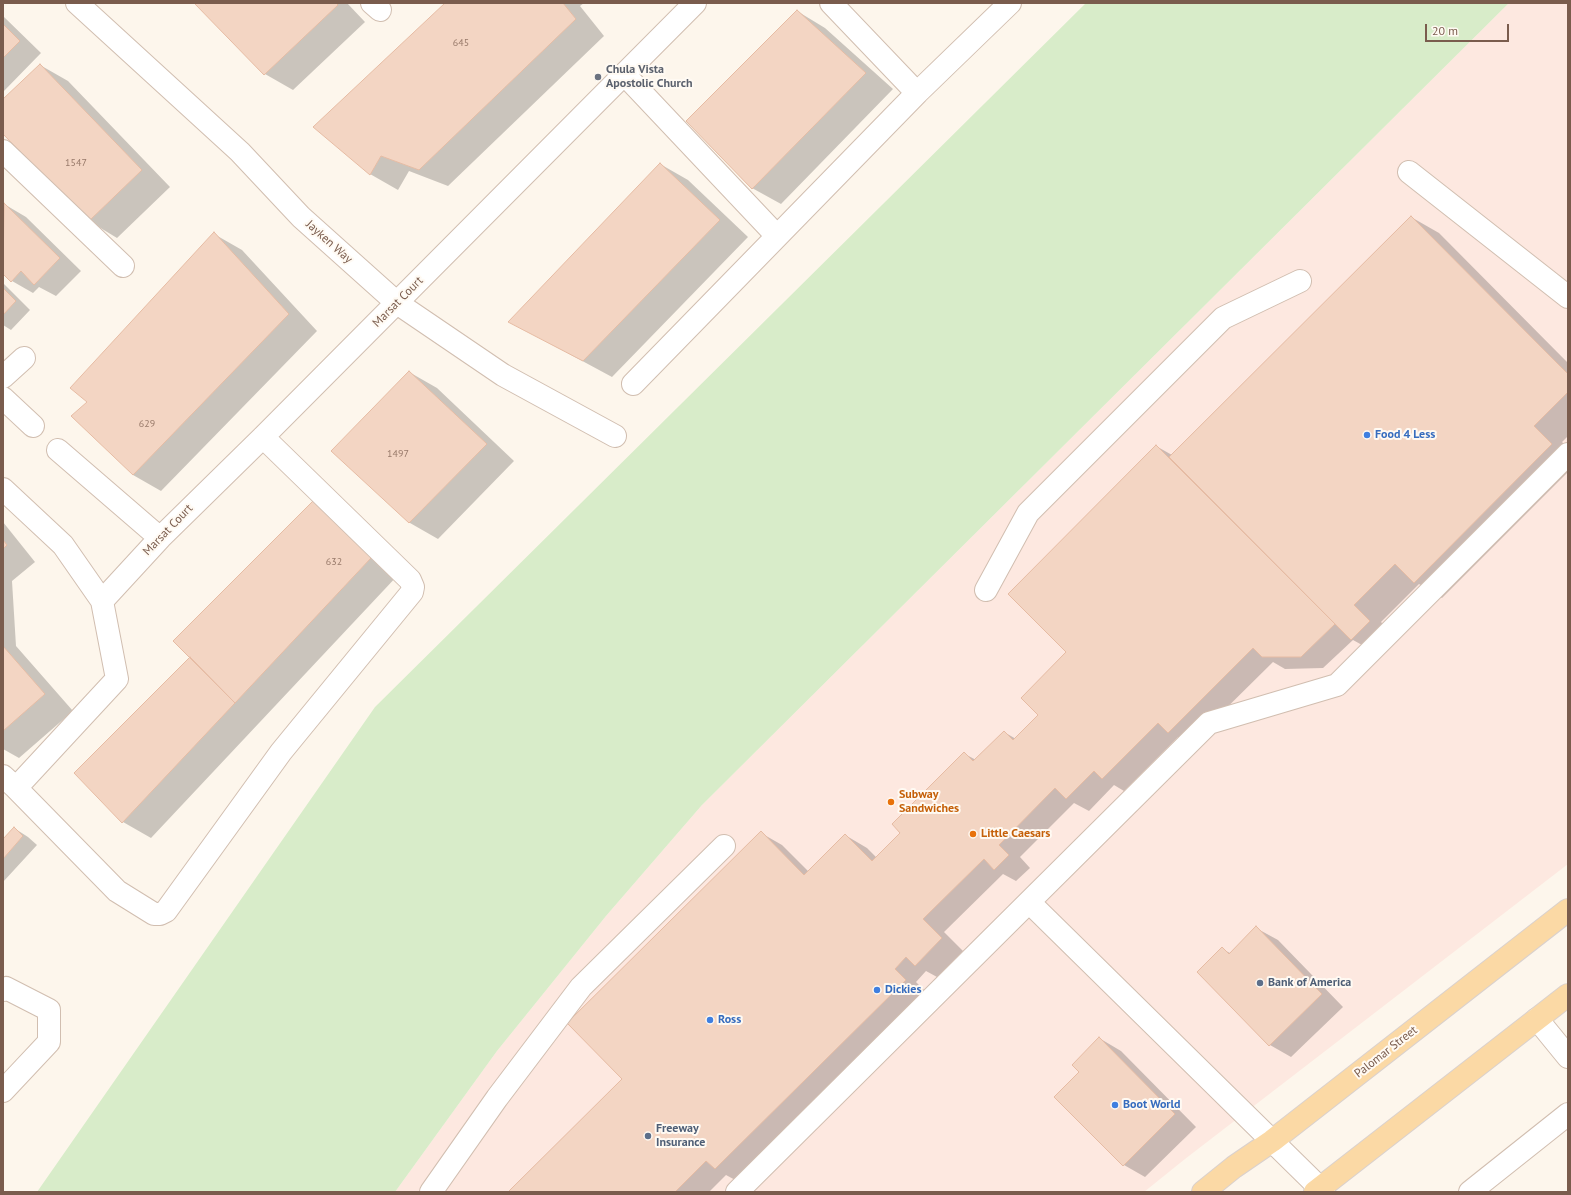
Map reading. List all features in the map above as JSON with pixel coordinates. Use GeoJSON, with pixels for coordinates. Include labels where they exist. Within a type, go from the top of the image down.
{"type":"FeatureCollection","features":[{"type":"Feature","properties":{"kind":"main road","name":"Palomar Street"},"geometry":{"type":"LineString","coordinates":[[1203,1192],[1234,1167],[1272,1141],[1568,910]]}},
{"type":"Feature","properties":{"kind":"main road"},"geometry":{"type":"LineString","coordinates":[[1320,1191],[1568,995]]}},
{"type":"Feature","properties":{"kind":"street","name":"Jayken Way"},"geometry":{"type":"LineString","coordinates":[[77,3],[240,152],[302,217],[397,303],[503,375],[615,436]]}},
{"type":"Feature","properties":{"kind":"street","name":"Marsat Court"},"geometry":{"type":"LineString","coordinates":[[102,602],[160,538],[397,303],[695,3]]}},
{"type":"Feature","properties":{"kind":"street"},"geometry":{"type":"LineString","coordinates":[[830,3],[917,93]]}},
{"type":"Feature","properties":{"kind":"street"},"geometry":{"type":"LineString","coordinates":[[633,384],[917,93],[1010,3]]}},
{"type":"Feature","properties":{"kind":"street"},"geometry":{"type":"LineString","coordinates":[[624,74],[777,236]]}},
{"type":"Feature","properties":{"kind":"street"},"geometry":{"type":"LineString","coordinates":[[3,151],[123,266]]}},
{"type":"Feature","properties":{"kind":"street"},"geometry":{"type":"LineString","coordinates":[[1409,172],[1568,297]]}},
{"type":"Feature","properties":{"kind":"street"},"geometry":{"type":"LineString","coordinates":[[986,590],[1028,513],[1223,318],[1300,281]]}},
{"type":"Feature","properties":{"kind":"street"},"geometry":{"type":"LineString","coordinates":[[3,377],[24,358]]}},
{"type":"Feature","properties":{"kind":"street"},"geometry":{"type":"LineString","coordinates":[[3,398],[34,426]]}},
{"type":"Feature","properties":{"kind":"street"},"geometry":{"type":"LineString","coordinates":[[3,489],[63,545],[102,602],[117,679],[9,782],[117,891],[154,914],[160,914],[166,911],[281,752],[412,592],[413,587],[410,580],[263,437]]}},
{"type":"Feature","properties":{"kind":"street"},"geometry":{"type":"LineString","coordinates":[[58,450],[160,538]]}},
{"type":"Feature","properties":{"kind":"street"},"geometry":{"type":"LineString","coordinates":[[737,1192],[1209,723],[1337,685],[1568,454]]}},
{"type":"Feature","properties":{"kind":"street"},"geometry":{"type":"LineString","coordinates":[[431,1192],[497,1098],[581,987],[724,846]]}},
{"type":"Feature","properties":{"kind":"street"},"geometry":{"type":"LineString","coordinates":[[1029,902],[1272,1141],[1320,1191]]}},
{"type":"Feature","properties":{"kind":"street"},"geometry":{"type":"LineString","coordinates":[[3,990],[6,988],[49,1010],[49,1042],[3,1091]]}},
{"type":"Feature","properties":{"kind":"street"},"geometry":{"type":"LineString","coordinates":[[1537,1019],[1568,1057]]}},
{"type":"Feature","properties":{"kind":"street"},"geometry":{"type":"LineString","coordinates":[[1470,1192],[1568,1114]]}},
{"type":"Feature","properties":{"kind":"shaded area"},"geometry":{"type":"Polygon","coordinates":[[[1509,3],[1568,3],[1568,864],[1144,1192],[395,1192],[497,1051],[606,916],[702,805],[1509,3]]]}},
{"type":"Feature","properties":{"kind":"green space"},"geometry":{"type":"Polygon","coordinates":[[[1086,3],[1509,3],[702,805],[606,916],[497,1051],[395,1192],[37,1192],[375,707],[1086,3]]]}},
{"type":"Feature","properties":{"kind":"building"},"geometry":{"type":"Polygon","coordinates":[[[194,3],[336,3],[338,5],[264,75],[194,3]]]}},
{"type":"Feature","properties":{"kind":"building"},"geometry":{"type":"Polygon","coordinates":[[[445,3],[563,3],[576,19],[419,170],[381,156],[370,175],[313,127],[445,3]]]}},
{"type":"Feature","properties":{"kind":"building"},"geometry":{"type":"Polygon","coordinates":[[[797,10],[866,73],[752,189],[686,121],[797,10]]]}},
{"type":"Feature","properties":{"kind":"building"},"geometry":{"type":"Polygon","coordinates":[[[3,24],[20,41],[3,58],[3,24]]]}},
{"type":"Feature","properties":{"kind":"building"},"geometry":{"type":"Polygon","coordinates":[[[40,64],[142,170],[88,222],[3,134],[3,99],[40,64]]]}},
{"type":"Feature","properties":{"kind":"building"},"geometry":{"type":"Polygon","coordinates":[[[660,163],[720,220],[583,361],[508,322],[660,163]]]}},
{"type":"Feature","properties":{"kind":"building"},"geometry":{"type":"Polygon","coordinates":[[[4,203],[60,258],[34,285],[21,271],[11,282],[3,274],[4,203]]]}},
{"type":"Feature","properties":{"kind":"building","name":"Food 4 Less"},"geometry":{"type":"Polygon","coordinates":[[[1411,216],[1568,374],[1568,392],[1534,426],[1552,444],[1414,583],[1395,564],[1354,605],[1370,621],[1351,640],[1169,457],[1411,216]]]}},
{"type":"Feature","properties":{"kind":"building"},"geometry":{"type":"Polygon","coordinates":[[[214,232],[289,314],[133,475],[71,416],[87,402],[70,388],[214,232]]]}},
{"type":"Feature","properties":{"kind":"building"},"geometry":{"type":"Polygon","coordinates":[[[3,288],[16,301],[3,315],[3,288]]]}},
{"type":"Feature","properties":{"kind":"building"},"geometry":{"type":"Polygon","coordinates":[[[409,371],[487,444],[409,523],[331,451],[409,371]]]}},
{"type":"Feature","properties":{"kind":"building"},"geometry":{"type":"Polygon","coordinates":[[[1156,445],[1335,624],[1301,657],[1262,657],[1253,648],[1168,733],[1158,723],[1102,779],[1094,771],[1066,799],[1055,788],[999,845],[1009,855],[994,870],[984,859],[923,919],[942,938],[915,966],[906,957],[895,969],[906,980],[715,1169],[706,1161],[675,1192],[508,1192],[622,1079],[567,1023],[761,831],[804,875],[845,834],[872,861],[900,833],[892,824],[964,752],[973,761],[1004,731],[1013,740],[1038,715],[1021,698],[1066,652],[1008,594],[1156,445]]]}},
{"type":"Feature","properties":{"kind":"building"},"geometry":{"type":"Polygon","coordinates":[[[314,500],[371,558],[235,703],[173,641],[314,500]]]}},
{"type":"Feature","properties":{"kind":"building"},"geometry":{"type":"Polygon","coordinates":[[[3,540],[7,545],[3,549],[3,540]]]}},
{"type":"Feature","properties":{"kind":"building"},"geometry":{"type":"Polygon","coordinates":[[[3,646],[45,694],[3,731],[3,646]]]}},
{"type":"Feature","properties":{"kind":"building"},"geometry":{"type":"Polygon","coordinates":[[[190,657],[235,703],[122,823],[74,773],[190,657]]]}},
{"type":"Feature","properties":{"kind":"building"},"geometry":{"type":"Polygon","coordinates":[[[14,827],[23,836],[3,859],[3,839],[14,827]]]}},
{"type":"Feature","properties":{"kind":"building","name":"Bank of America"},"geometry":{"type":"Polygon","coordinates":[[[1256,926],[1322,994],[1269,1046],[1197,972],[1222,947],[1229,954],[1256,926]]]}},
{"type":"Feature","properties":{"kind":"building","name":"Boot World"},"geometry":{"type":"Polygon","coordinates":[[[1099,1037],[1175,1114],[1123,1166],[1054,1097],[1079,1072],[1072,1065],[1099,1037]]]}},
{"type":"Feature","properties":{"kind":"place","name":"Chula Vista Apostolic Church"},"geometry":{"type":"Point","coordinates":[598,77]}},
{"type":"Feature","properties":{"kind":"place","name":"Food 4 Less"},"geometry":{"type":"Point","coordinates":[1367,435]}},
{"type":"Feature","properties":{"kind":"place","name":"Subway Sandwiches"},"geometry":{"type":"Point","coordinates":[891,802]}},
{"type":"Feature","properties":{"kind":"place","name":"Little Caesars"},"geometry":{"type":"Point","coordinates":[973,834]}},
{"type":"Feature","properties":{"kind":"place","name":"Bank of America"},"geometry":{"type":"Point","coordinates":[1260,983]}},
{"type":"Feature","properties":{"kind":"place","name":"Dickies"},"geometry":{"type":"Point","coordinates":[877,990]}},
{"type":"Feature","properties":{"kind":"place","name":"Ross"},"geometry":{"type":"Point","coordinates":[710,1020]}},
{"type":"Feature","properties":{"kind":"place","name":"Boot World"},"geometry":{"type":"Point","coordinates":[1115,1105]}},
{"type":"Feature","properties":{"kind":"place","name":"Freeway Insurance"},"geometry":{"type":"Point","coordinates":[648,1136]}}]}
